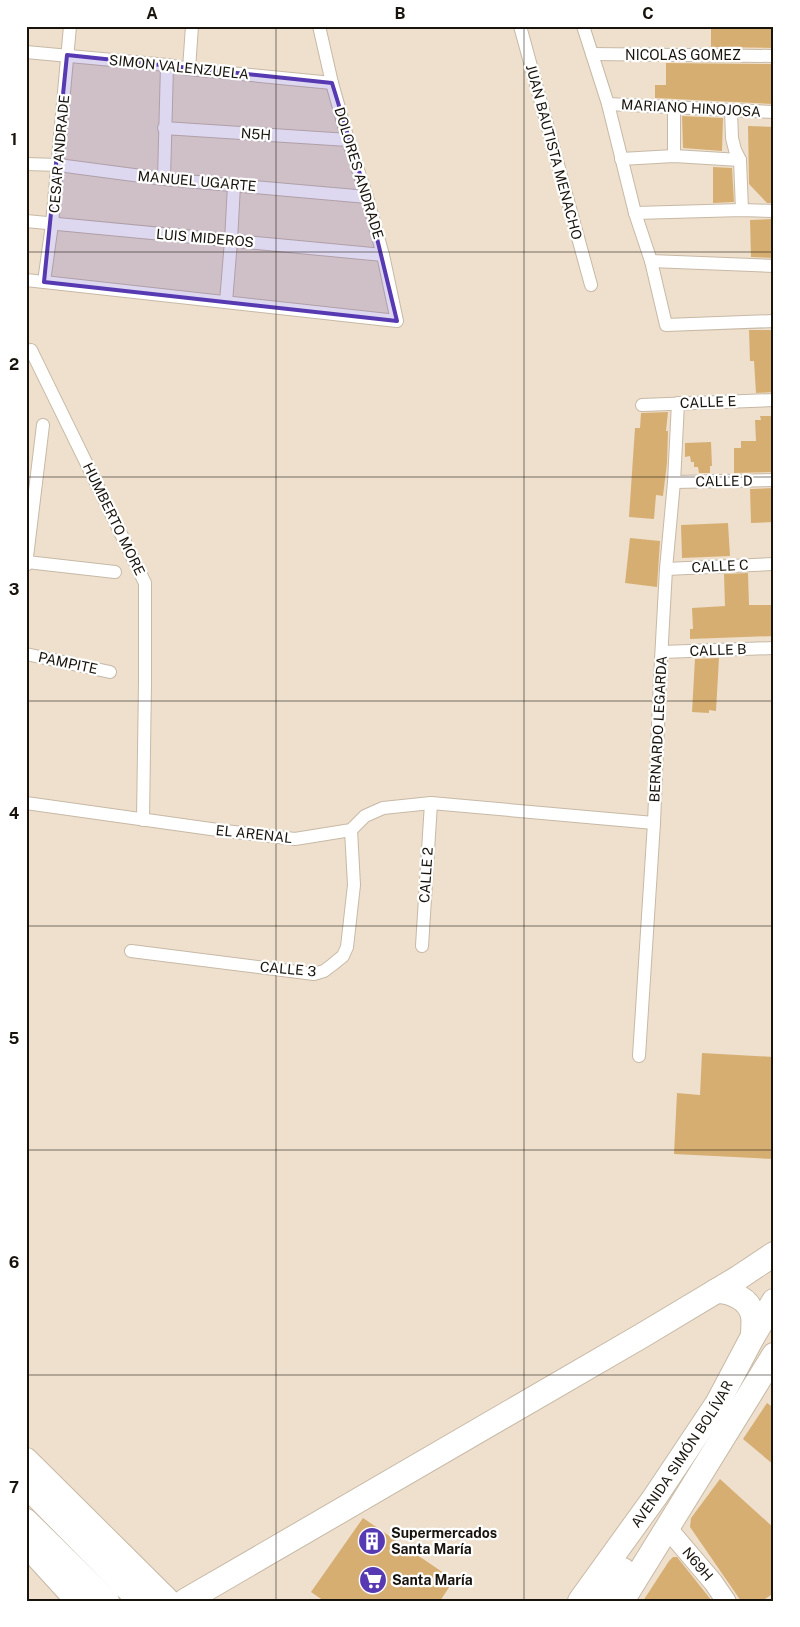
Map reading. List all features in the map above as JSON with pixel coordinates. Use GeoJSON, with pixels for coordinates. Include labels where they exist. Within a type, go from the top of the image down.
{"type":"FeatureCollection","features":[{"type":"Feature","properties":{"kind":"highway"},"geometry":{"type":"LineString","coordinates":[[185,1601],[716,1291],[774,1254]]}},
{"type":"Feature","properties":{"kind":"highway"},"geometry":{"type":"LineString","coordinates":[[716,1291],[729,1292],[742,1299],[753,1315],[753,1336]]}},
{"type":"Feature","properties":{"kind":"highway","name":"AVENIDA SIMÓN BOLÍVAR"},"geometry":{"type":"LineString","coordinates":[[580,1601],[656,1497],[717,1404],[774,1301]]}},
{"type":"Feature","properties":{"kind":"highway","name":"AVENIDA SIMÓN BOLÍVAR"},"geometry":{"type":"LineString","coordinates":[[622,1601],[774,1355]]}},
{"type":"Feature","properties":{"kind":"highway"},"geometry":{"type":"LineString","coordinates":[[26,1456],[54,1487]]}},
{"type":"Feature","properties":{"kind":"highway"},"geometry":{"type":"LineString","coordinates":[[26,1460],[168,1601]]}},
{"type":"Feature","properties":{"kind":"highway"},"geometry":{"type":"LineString","coordinates":[[26,1485],[138,1598]]}},
{"type":"Feature","properties":{"kind":"highway"},"geometry":{"type":"LineString","coordinates":[[26,1521],[107,1601]]}},
{"type":"Feature","properties":{"kind":"highway"},"geometry":{"type":"LineString","coordinates":[[603,1601],[634,1552],[671,1521]]}},
{"type":"Feature","properties":{"kind":"highway"},"geometry":{"type":"LineString","coordinates":[[26,1544],[78,1601]]}},
{"type":"Feature","properties":{"kind":"highway"},"geometry":{"type":"LineString","coordinates":[[26,1557],[62,1601]]}},
{"type":"Feature","properties":{"kind":"street","name":"CESAR ANDRADE"},"geometry":{"type":"LineString","coordinates":[[44,282],[58,165],[70,26]]}},
{"type":"Feature","properties":{"kind":"street"},"geometry":{"type":"LineString","coordinates":[[189,69],[192,26]]}},
{"type":"Feature","properties":{"kind":"street","name":"DOLORES ANDRADE"},"geometry":{"type":"LineString","coordinates":[[226,302],[397,321],[368,196],[348,140],[319,26]]}},
{"type":"Feature","properties":{"kind":"street","name":"JUAN BAUTISTA MENACHO"},"geometry":{"type":"LineString","coordinates":[[520,26],[590,282]]}},
{"type":"Feature","properties":{"kind":"street"},"geometry":{"type":"LineString","coordinates":[[583,26],[608,104],[635,213],[651,261],[666,325],[774,321]]}},
{"type":"Feature","properties":{"kind":"street","name":"SIMON VALENZUELA"},"geometry":{"type":"LineString","coordinates":[[26,52],[332,83]]}},
{"type":"Feature","properties":{"kind":"street","name":"NICOLAS GOMEZ"},"geometry":{"type":"LineString","coordinates":[[592,54],[774,56]]}},
{"type":"Feature","properties":{"kind":"street"},"geometry":{"type":"LineString","coordinates":[[164,179],[166,65]]}},
{"type":"Feature","properties":{"kind":"street","name":"MARIANO HINOJOSA"},"geometry":{"type":"LineString","coordinates":[[608,104],[774,112]]}},
{"type":"Feature","properties":{"kind":"street"},"geometry":{"type":"LineString","coordinates":[[674,108],[674,156]]}},
{"type":"Feature","properties":{"kind":"street"},"geometry":{"type":"LineString","coordinates":[[732,111],[732,138],[734,150],[740,160],[742,210]]}},
{"type":"Feature","properties":{"kind":"street","name":"N5H"},"geometry":{"type":"LineString","coordinates":[[164,128],[348,140]]}},
{"type":"Feature","properties":{"kind":"street"},"geometry":{"type":"LineString","coordinates":[[622,159],[674,156],[740,160]]}},
{"type":"Feature","properties":{"kind":"street","name":"MANUEL UGARTE"},"geometry":{"type":"LineString","coordinates":[[26,164],[58,165],[164,179],[368,196]]}},
{"type":"Feature","properties":{"kind":"street"},"geometry":{"type":"LineString","coordinates":[[26,280],[226,302],[234,185]]}},
{"type":"Feature","properties":{"kind":"street"},"geometry":{"type":"LineString","coordinates":[[635,213],[774,211]]}},
{"type":"Feature","properties":{"kind":"street","name":"LUIS MIDEROS"},"geometry":{"type":"LineString","coordinates":[[26,221],[383,255]]}},
{"type":"Feature","properties":{"kind":"street"},"geometry":{"type":"LineString","coordinates":[[651,261],[774,266]]}},
{"type":"Feature","properties":{"kind":"street","name":"HUMBERTO MORE"},"geometry":{"type":"LineString","coordinates":[[31,350],[145,583],[143,820]]}},
{"type":"Feature","properties":{"kind":"street","name":"CALLE E"},"geometry":{"type":"LineString","coordinates":[[642,405],[774,400]]}},
{"type":"Feature","properties":{"kind":"street","name":"BERNARDO LEGARDA"},"geometry":{"type":"LineString","coordinates":[[639,1056],[654,824],[666,569],[674,482],[678,403]]}},
{"type":"Feature","properties":{"kind":"street"},"geometry":{"type":"LineString","coordinates":[[43,425],[27,564],[116,572]]}},
{"type":"Feature","properties":{"kind":"street","name":"CALLE D"},"geometry":{"type":"LineString","coordinates":[[674,482],[774,480]]}},
{"type":"Feature","properties":{"kind":"street","name":"CALLE C"},"geometry":{"type":"LineString","coordinates":[[666,569],[774,564]]}},
{"type":"Feature","properties":{"kind":"street","name":"CALLE B"},"geometry":{"type":"LineString","coordinates":[[662,652],[774,648]]}},
{"type":"Feature","properties":{"kind":"street","name":"PAMPITE"},"geometry":{"type":"LineString","coordinates":[[26,654],[110,672]]}},
{"type":"Feature","properties":{"kind":"street","name":"EL ARENAL"},"geometry":{"type":"LineString","coordinates":[[26,803],[295,839],[351,830]]}},
{"type":"Feature","properties":{"kind":"street"},"geometry":{"type":"LineString","coordinates":[[351,830],[365,816],[383,808],[431,803],[654,824]]}},
{"type":"Feature","properties":{"kind":"street","name":"CALLE 2"},"geometry":{"type":"LineString","coordinates":[[422,946],[431,803]]}},
{"type":"Feature","properties":{"kind":"street","name":"CALLE 3"},"geometry":{"type":"LineString","coordinates":[[131,951],[314,974],[324,971],[343,956],[347,947],[354,885],[351,830]]}},
{"type":"Feature","properties":{"kind":"street","name":"N69H"},"geometry":{"type":"LineString","coordinates":[[671,1521],[726,1601]]}},
{"type":"Feature","properties":{"kind":"highlighted area"},"geometry":{"type":"Polygon","coordinates":[[[67,55],[332,83],[367,197],[397,321],[44,282],[67,55]]]}},
{"type":"Feature","properties":{"kind":"building"},"geometry":{"type":"Polygon","coordinates":[[[711,26],[774,26],[774,48],[711,47],[711,26]]]}},
{"type":"Feature","properties":{"kind":"building"},"geometry":{"type":"Polygon","coordinates":[[[666,63],[774,64],[774,104],[655,98],[655,85],[666,85],[666,63]]]}},
{"type":"Feature","properties":{"kind":"building"},"geometry":{"type":"Polygon","coordinates":[[[682,116],[723,118],[722,151],[683,148],[682,116]]]}},
{"type":"Feature","properties":{"kind":"building"},"geometry":{"type":"Polygon","coordinates":[[[748,126],[774,127],[774,203],[767,203],[749,184],[748,126]]]}},
{"type":"Feature","properties":{"kind":"building"},"geometry":{"type":"Polygon","coordinates":[[[713,167],[732,168],[734,202],[713,203],[713,167]]]}},
{"type":"Feature","properties":{"kind":"building"},"geometry":{"type":"Polygon","coordinates":[[[773,219],[774,258],[751,257],[750,220],[773,219]]]}},
{"type":"Feature","properties":{"kind":"building"},"geometry":{"type":"Polygon","coordinates":[[[749,330],[774,330],[774,392],[756,393],[754,361],[750,361],[749,330]]]}},
{"type":"Feature","properties":{"kind":"building"},"geometry":{"type":"Polygon","coordinates":[[[668,412],[666,431],[668,431],[667,463],[663,496],[656,495],[654,519],[629,517],[635,428],[640,428],[641,413],[668,412]]]}},
{"type":"Feature","properties":{"kind":"building"},"geometry":{"type":"Polygon","coordinates":[[[760,416],[774,416],[774,472],[734,473],[734,448],[741,448],[741,441],[756,441],[755,420],[761,420],[760,416]]]}},
{"type":"Feature","properties":{"kind":"building"},"geometry":{"type":"Polygon","coordinates":[[[711,442],[712,466],[710,466],[710,473],[699,473],[698,467],[694,467],[694,462],[691,462],[690,456],[685,457],[685,443],[711,442]]]}},
{"type":"Feature","properties":{"kind":"building"},"geometry":{"type":"Polygon","coordinates":[[[774,488],[774,522],[751,523],[750,489],[774,488]]]}},
{"type":"Feature","properties":{"kind":"building"},"geometry":{"type":"Polygon","coordinates":[[[728,523],[730,556],[682,558],[681,525],[728,523]]]}},
{"type":"Feature","properties":{"kind":"building"},"geometry":{"type":"Polygon","coordinates":[[[630,538],[660,541],[657,587],[625,583],[630,538]]]}},
{"type":"Feature","properties":{"kind":"building"},"geometry":{"type":"Polygon","coordinates":[[[748,573],[749,605],[772,605],[774,636],[690,639],[690,629],[693,629],[692,608],[725,606],[724,574],[748,573]]]}},
{"type":"Feature","properties":{"kind":"building"},"geometry":{"type":"Polygon","coordinates":[[[719,658],[716,711],[709,710],[709,713],[692,712],[695,659],[719,658]]]}},
{"type":"Feature","properties":{"kind":"building"},"geometry":{"type":"Polygon","coordinates":[[[702,1053],[774,1057],[774,1159],[674,1154],[677,1093],[700,1095],[702,1053]]]}},
{"type":"Feature","properties":{"kind":"building"},"geometry":{"type":"Polygon","coordinates":[[[767,1403],[774,1408],[774,1465],[743,1439],[767,1403]]]}},
{"type":"Feature","properties":{"kind":"building"},"geometry":{"type":"Polygon","coordinates":[[[720,1479],[774,1528],[774,1593],[762,1601],[741,1601],[690,1527],[691,1518],[720,1479]]]}},
{"type":"Feature","properties":{"kind":"building","name":"Supermercados Santa María"},"geometry":{"type":"Polygon","coordinates":[[[363,1518],[454,1580],[440,1601],[324,1601],[311,1592],[363,1518]]]}},
{"type":"Feature","properties":{"kind":"building"},"geometry":{"type":"Polygon","coordinates":[[[673,1557],[677,1557],[712,1601],[643,1601],[673,1557]]]}},
{"type":"Feature","properties":{"kind":"place","name":"Supermercados Santa María"},"geometry":{"type":"Point","coordinates":[372,1541]}},
{"type":"Feature","properties":{"kind":"place","name":"Santa María"},"geometry":{"type":"Point","coordinates":[373,1580]}}]}
